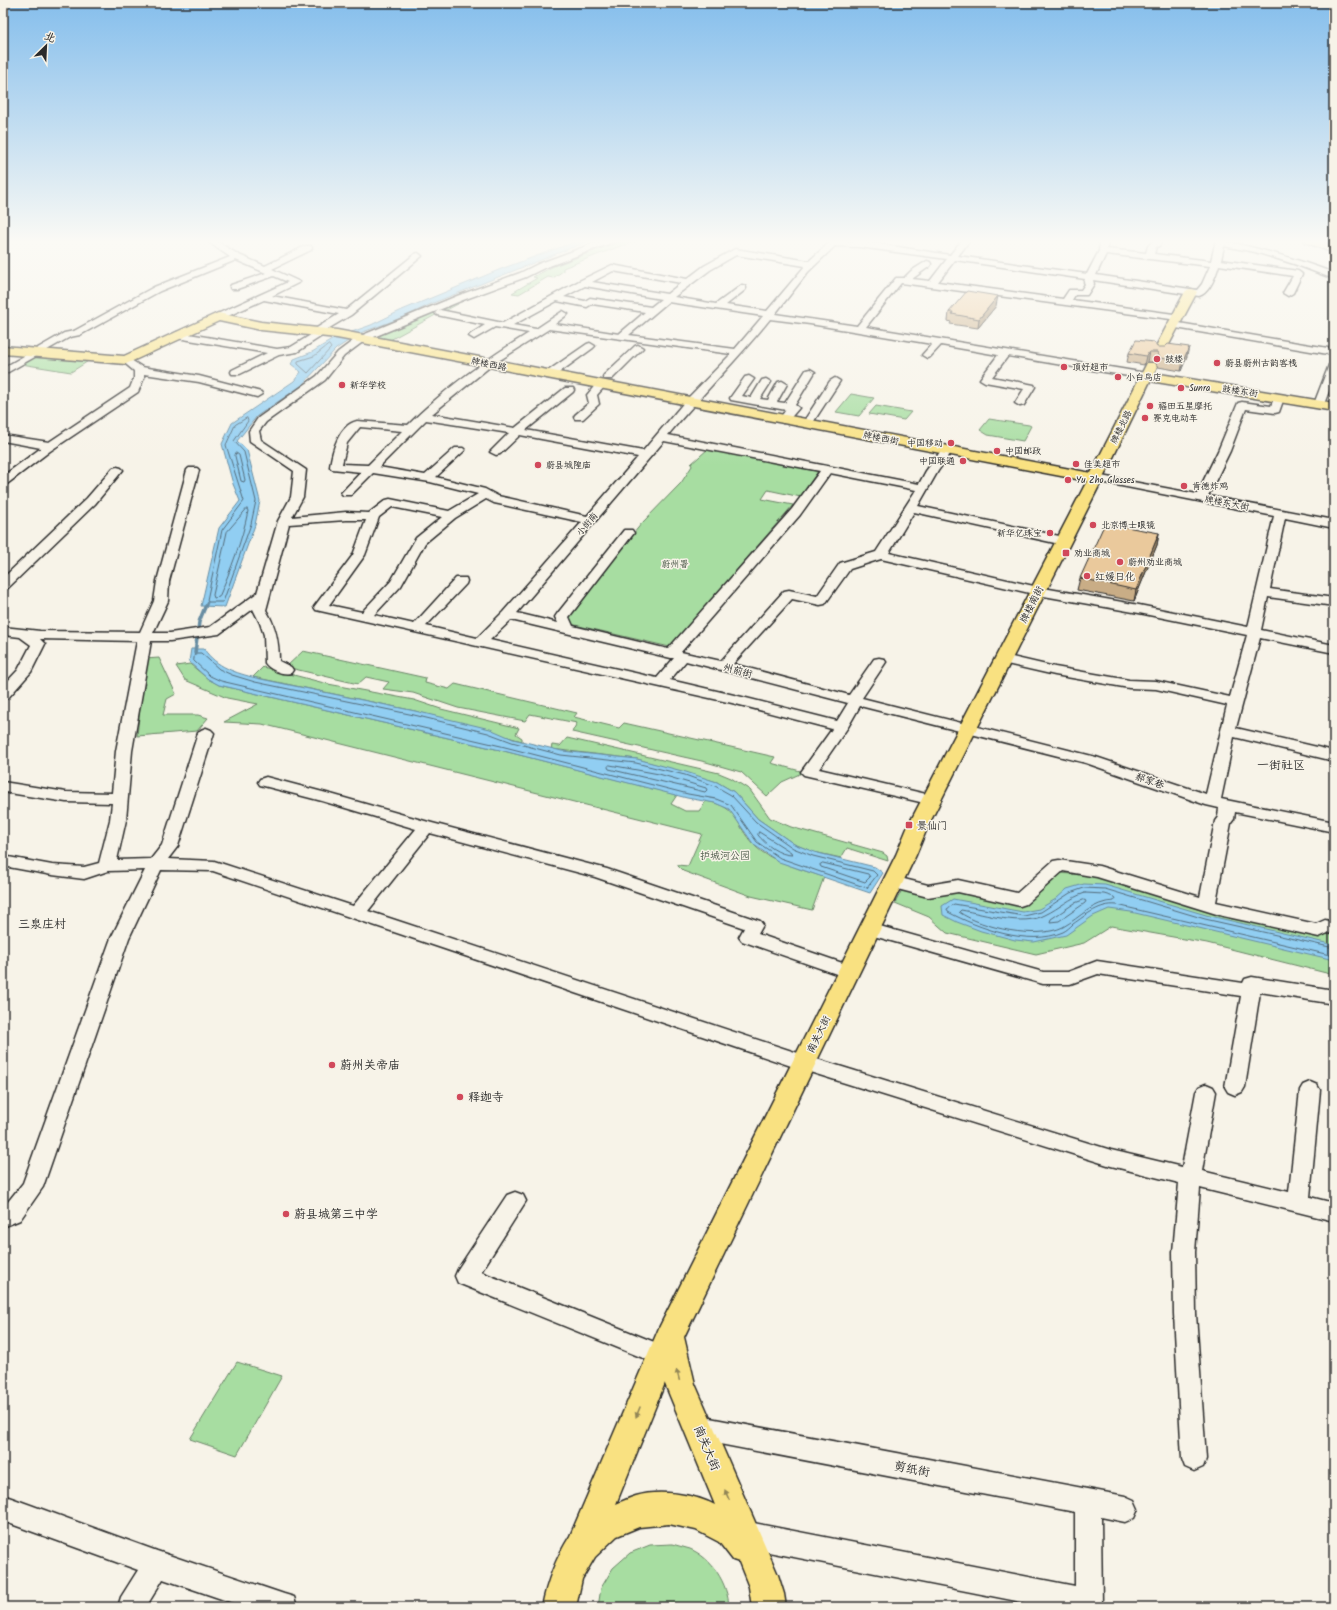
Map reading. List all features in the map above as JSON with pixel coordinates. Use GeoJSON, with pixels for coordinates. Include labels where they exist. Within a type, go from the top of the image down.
{"type":"FeatureCollection","features":[{"type":"Feature","properties":{"kind":"main road"},"geometry":{"type":"LineString","coordinates":[[1159,352],[1179,315]]}},
{"type":"Feature","properties":{"kind":"main road","name":"牌楼西路"},"geometry":{"type":"LineString","coordinates":[[218,317],[261,326],[337,334],[549,375],[602,382],[690,402]]}},
{"type":"Feature","properties":{"kind":"main road"},"geometry":{"type":"LineString","coordinates":[[3,349],[126,360],[218,317]]}},
{"type":"Feature","properties":{"kind":"main road","name":"鼓楼东街"},"geometry":{"type":"LineString","coordinates":[[1149,371],[1279,398],[1334,407]]}},
{"type":"Feature","properties":{"kind":"main road","name":"牌楼北路"},"geometry":{"type":"LineString","coordinates":[[1096,478],[1149,371]]}},
{"type":"Feature","properties":{"kind":"main road","name":"牌楼西街"},"geometry":{"type":"LineString","coordinates":[[690,402],[1096,478]]}},
{"type":"Feature","properties":{"kind":"main road","name":"牌楼南街"},"geometry":{"type":"LineString","coordinates":[[967,730],[1096,478]]}},
{"type":"Feature","properties":{"kind":"main road","name":"南关大街"},"geometry":{"type":"LineString","coordinates":[[558,1600],[571,1566],[582,1548],[665,1346],[918,826],[933,800],[967,730]]}},
{"type":"Feature","properties":{"kind":"main road","name":"南关大街"},"geometry":{"type":"LineString","coordinates":[[665,1346],[748,1546],[762,1576],[770,1603]]}},
{"type":"Feature","properties":{"kind":"main road","name":"南关大街"},"geometry":{"type":"LineString","coordinates":[[582,1548],[606,1525],[612,1522],[637,1511],[669,1508],[701,1515],[730,1531],[748,1546]]}},
{"type":"Feature","properties":{"kind":"street"},"geometry":{"type":"LineString","coordinates":[[3,372],[67,335],[77,333],[109,315]]}},
{"type":"Feature","properties":{"kind":"street"},"geometry":{"type":"LineString","coordinates":[[218,317],[222,315]]}},
{"type":"Feature","properties":{"kind":"street"},"geometry":{"type":"LineString","coordinates":[[177,335],[277,352],[294,350],[345,315]]}},
{"type":"Feature","properties":{"kind":"street"},"geometry":{"type":"LineString","coordinates":[[286,670],[272,663],[272,641],[267,622],[259,610],[284,521],[297,497],[300,470],[256,441],[254,431],[262,420],[321,378],[341,354],[360,339],[418,315]]}},
{"type":"Feature","properties":{"kind":"street"},"geometry":{"type":"LineString","coordinates":[[450,315],[537,332]]}},
{"type":"Feature","properties":{"kind":"street"},"geometry":{"type":"LineString","coordinates":[[504,326],[523,315]]}},
{"type":"Feature","properties":{"kind":"street"},"geometry":{"type":"LineString","coordinates":[[347,493],[423,416],[488,363],[561,315]]}},
{"type":"Feature","properties":{"kind":"street"},"geometry":{"type":"LineString","coordinates":[[621,337],[645,315]]}},
{"type":"Feature","properties":{"kind":"street","name":"小街南"},"geometry":{"type":"LineString","coordinates":[[480,642],[508,615],[662,437],[690,402],[738,352],[769,315]]}},
{"type":"Feature","properties":{"kind":"street"},"geometry":{"type":"LineString","coordinates":[[770,315],[1005,353],[1149,371]]}},
{"type":"Feature","properties":{"kind":"street"},"geometry":{"type":"LineString","coordinates":[[860,329],[871,315]]}},
{"type":"Feature","properties":{"kind":"street"},"geometry":{"type":"LineString","coordinates":[[1140,315],[1334,352]]}},
{"type":"Feature","properties":{"kind":"street"},"geometry":{"type":"LineString","coordinates":[[474,336],[494,324]]}},
{"type":"Feature","properties":{"kind":"street"},"geometry":{"type":"LineString","coordinates":[[547,326],[738,352]]}},
{"type":"Feature","properties":{"kind":"street"},"geometry":{"type":"LineString","coordinates":[[927,355],[939,342]]}},
{"type":"Feature","properties":{"kind":"street"},"geometry":{"type":"LineString","coordinates":[[549,375],[590,346]]}},
{"type":"Feature","properties":{"kind":"street"},"geometry":{"type":"LineString","coordinates":[[579,417],[594,404],[592,395],[602,382],[638,348]]}},
{"type":"Feature","properties":{"kind":"street"},"geometry":{"type":"LineString","coordinates":[[236,372],[277,352]]}},
{"type":"Feature","properties":{"kind":"street"},"geometry":{"type":"LineString","coordinates":[[1005,353],[985,379],[1030,387],[1020,403]]}},
{"type":"Feature","properties":{"kind":"street"},"geometry":{"type":"LineString","coordinates":[[126,360],[139,370],[199,379],[258,394]]}},
{"type":"Feature","properties":{"kind":"street"},"geometry":{"type":"LineString","coordinates":[[1319,404],[1334,365]]}},
{"type":"Feature","properties":{"kind":"street"},"geometry":{"type":"LineString","coordinates":[[3,482],[51,446],[134,390],[139,378],[139,370]]}},
{"type":"Feature","properties":{"kind":"street"},"geometry":{"type":"LineString","coordinates":[[788,407],[810,372]]}},
{"type":"Feature","properties":{"kind":"street"},"geometry":{"type":"LineString","coordinates":[[749,379],[735,398],[794,408],[783,420]]}},
{"type":"Feature","properties":{"kind":"street"},"geometry":{"type":"LineString","coordinates":[[753,402],[766,382]]}},
{"type":"Feature","properties":{"kind":"street"},"geometry":{"type":"LineString","coordinates":[[807,424],[835,382]]}},
{"type":"Feature","properties":{"kind":"street"},"geometry":{"type":"LineString","coordinates":[[771,404],[782,384]]}},
{"type":"Feature","properties":{"kind":"street"},"geometry":{"type":"LineString","coordinates":[[496,452],[517,432],[569,390]]}},
{"type":"Feature","properties":{"kind":"street"},"geometry":{"type":"LineString","coordinates":[[1201,498],[1224,451],[1242,405],[1275,410],[1279,398]]}},
{"type":"Feature","properties":{"kind":"street"},"geometry":{"type":"LineString","coordinates":[[423,416],[477,424],[646,455]]}},
{"type":"Feature","properties":{"kind":"street"},"geometry":{"type":"LineString","coordinates":[[410,429],[357,424],[344,439],[338,450],[336,467],[370,469],[427,478],[481,491],[485,495],[494,499],[590,520]]}},
{"type":"Feature","properties":{"kind":"street"},"geometry":{"type":"LineString","coordinates":[[662,437],[923,488]]}},
{"type":"Feature","properties":{"kind":"street"},"geometry":{"type":"LineString","coordinates":[[3,438],[51,446]]}},
{"type":"Feature","properties":{"kind":"street"},"geometry":{"type":"LineString","coordinates":[[427,478],[459,450]]}},
{"type":"Feature","properties":{"kind":"street"},"geometry":{"type":"LineString","coordinates":[[881,555],[911,508],[932,471],[947,450]]}},
{"type":"Feature","properties":{"kind":"street"},"geometry":{"type":"LineString","coordinates":[[660,683],[677,655],[796,512],[826,469]]}},
{"type":"Feature","properties":{"kind":"street"},"geometry":{"type":"LineString","coordinates":[[3,585],[91,501],[117,470]]}},
{"type":"Feature","properties":{"kind":"street"},"geometry":{"type":"LineString","coordinates":[[106,866],[118,820],[124,751],[145,636],[162,601],[163,581],[193,470]]}},
{"type":"Feature","properties":{"kind":"street","name":"牌楼东大街"},"geometry":{"type":"LineString","coordinates":[[1096,478],[1334,524]]}},
{"type":"Feature","properties":{"kind":"street"},"geometry":{"type":"LineString","coordinates":[[365,617],[396,582],[420,541],[451,515],[485,495]]}},
{"type":"Feature","properties":{"kind":"street"},"geometry":{"type":"LineString","coordinates":[[451,515],[390,503],[372,517],[359,555],[321,607],[734,699],[841,727]]}},
{"type":"Feature","properties":{"kind":"street"},"geometry":{"type":"LineString","coordinates":[[911,508],[1064,541]]}},
{"type":"Feature","properties":{"kind":"street"},"geometry":{"type":"LineString","coordinates":[[1207,905],[1223,821],[1226,819],[1220,803],[1228,731],[1254,633],[1280,514]]}},
{"type":"Feature","properties":{"kind":"street"},"geometry":{"type":"LineString","coordinates":[[284,521],[346,516],[372,517]]}},
{"type":"Feature","properties":{"kind":"street"},"geometry":{"type":"LineString","coordinates":[[568,629],[562,617],[628,533]]}},
{"type":"Feature","properties":{"kind":"street"},"geometry":{"type":"LineString","coordinates":[[724,666],[789,594],[820,601],[845,566],[881,555],[1038,591],[1334,649]]}},
{"type":"Feature","properties":{"kind":"street"},"geometry":{"type":"LineString","coordinates":[[417,628],[461,581]]}},
{"type":"Feature","properties":{"kind":"street"},"geometry":{"type":"LineString","coordinates":[[1262,592],[1334,602]]}},
{"type":"Feature","properties":{"kind":"street"},"geometry":{"type":"LineString","coordinates":[[3,631],[23,633],[170,637],[180,634],[214,631],[262,596]]}},
{"type":"Feature","properties":{"kind":"street","name":"州前街"},"geometry":{"type":"LineString","coordinates":[[508,615],[724,666],[967,730]]}},
{"type":"Feature","properties":{"kind":"street"},"geometry":{"type":"LineString","coordinates":[[3,695],[24,672],[38,644],[23,633]]}},
{"type":"Feature","properties":{"kind":"street"},"geometry":{"type":"LineString","coordinates":[[1003,659],[1055,671],[1129,684],[1156,685],[1236,703]]}},
{"type":"Feature","properties":{"kind":"street"},"geometry":{"type":"LineString","coordinates":[[879,662],[854,700],[841,727],[809,772],[933,800]]}},
{"type":"Feature","properties":{"kind":"street","name":"郝家巷"},"geometry":{"type":"LineString","coordinates":[[967,730],[1091,760],[1220,803],[1334,827]]}},
{"type":"Feature","properties":{"kind":"street"},"geometry":{"type":"LineString","coordinates":[[1228,731],[1334,755]]}},
{"type":"Feature","properties":{"kind":"street"},"geometry":{"type":"LineString","coordinates":[[3,1218],[12,1214],[32,1187],[120,938],[156,864],[170,846],[206,733]]}},
{"type":"Feature","properties":{"kind":"street"},"geometry":{"type":"LineString","coordinates":[[266,782],[328,798],[426,827],[601,873],[754,925],[748,937],[848,972]]}},
{"type":"Feature","properties":{"kind":"street"},"geometry":{"type":"LineString","coordinates":[[3,787],[66,797],[120,798]]}},
{"type":"Feature","properties":{"kind":"street"},"geometry":{"type":"LineString","coordinates":[[356,914],[426,827]]}},
{"type":"Feature","properties":{"kind":"street"},"geometry":{"type":"LineString","coordinates":[[3,861],[52,870],[84,873],[106,866],[156,864],[214,866],[804,1063],[1110,1158],[1334,1212]]}},
{"type":"Feature","properties":{"kind":"street"},"geometry":{"type":"LineString","coordinates":[[892,882],[928,891],[958,886],[1020,900],[1058,865],[1099,872],[1207,905],[1319,931],[1325,926],[1334,928]]}},
{"type":"Feature","properties":{"kind":"street"},"geometry":{"type":"LineString","coordinates":[[869,929],[1043,978],[1070,978],[1097,967],[1251,992]]}},
{"type":"Feature","properties":{"kind":"street"},"geometry":{"type":"LineString","coordinates":[[1235,1087],[1252,984],[1334,997]]}},
{"type":"Feature","properties":{"kind":"street"},"geometry":{"type":"LineString","coordinates":[[1300,1204],[1310,1090]]}},
{"type":"Feature","properties":{"kind":"street"},"geometry":{"type":"LineString","coordinates":[[1194,1459],[1185,1314],[1184,1252],[1190,1178],[1206,1092]]}},
{"type":"Feature","properties":{"kind":"street"},"geometry":{"type":"LineString","coordinates":[[515,1201],[466,1276],[665,1346]]}},
{"type":"Feature","properties":{"kind":"street","name":"剪纸街"},"geometry":{"type":"LineString","coordinates":[[699,1428],[1125,1509]]}},
{"type":"Feature","properties":{"kind":"street"},"geometry":{"type":"LineString","coordinates":[[748,1546],[1089,1604],[1088,1502]]}},
{"type":"Feature","properties":{"kind":"street"},"geometry":{"type":"LineString","coordinates":[[3,1508],[157,1564],[284,1607]]}},
{"type":"Feature","properties":{"kind":"street"},"geometry":{"type":"LineString","coordinates":[[131,1607],[157,1564]]}},
{"type":"Feature","properties":{"kind":"green space"},"geometry":{"type":"Polygon","coordinates":[[[425,315],[435,315],[388,341],[370,337],[425,315]]]}},
{"type":"Feature","properties":{"kind":"green space"},"geometry":{"type":"Polygon","coordinates":[[[36,356],[90,360],[71,372],[21,364],[36,356]]]}},
{"type":"Feature","properties":{"kind":"green space"},"geometry":{"type":"Polygon","coordinates":[[[851,394],[874,398],[859,416],[836,412],[851,394]]]}},
{"type":"Feature","properties":{"kind":"green space"},"geometry":{"type":"Polygon","coordinates":[[[876,406],[911,412],[904,420],[869,414],[876,406]]]}},
{"type":"Feature","properties":{"kind":"green space"},"geometry":{"type":"Polygon","coordinates":[[[989,419],[1031,426],[1023,441],[988,435],[980,430],[989,419]]]}},
{"type":"Feature","properties":{"kind":"green space","name":"蔚州署"},"geometry":{"type":"Polygon","coordinates":[[[708,449],[818,471],[801,497],[768,490],[762,499],[793,505],[670,647],[562,622],[642,523],[681,483],[692,466],[691,464],[708,449]]]}},
{"type":"Feature","properties":{"kind":"green space"},"geometry":{"type":"Polygon","coordinates":[[[303,651],[426,678],[425,683],[449,689],[455,684],[577,713],[574,717],[619,728],[624,723],[775,757],[771,763],[804,772],[782,782],[767,796],[741,772],[706,762],[572,732],[577,723],[530,714],[525,721],[458,708],[413,693],[383,689],[389,682],[366,677],[358,684],[286,667],[303,651]]]}},
{"type":"Feature","properties":{"kind":"green space"},"geometry":{"type":"Polygon","coordinates":[[[159,658],[176,694],[167,699],[163,715],[198,715],[208,718],[197,731],[137,736],[145,659],[159,658]]]}},
{"type":"Feature","properties":{"kind":"green space","name":"护城河公园"},"geometry":{"type":"Polygon","coordinates":[[[190,664],[208,679],[219,685],[500,750],[677,795],[671,804],[685,811],[699,811],[706,801],[725,807],[735,817],[748,837],[760,851],[777,860],[824,877],[812,910],[751,896],[683,871],[677,865],[688,866],[702,834],[262,724],[224,722],[258,704],[227,698],[185,680],[176,666],[190,664]]]}},
{"type":"Feature","properties":{"kind":"green space"},"geometry":{"type":"Polygon","coordinates":[[[263,667],[328,684],[414,700],[441,709],[519,728],[516,734],[522,738],[522,741],[415,711],[253,677],[263,667]]]}},
{"type":"Feature","properties":{"kind":"green space","name":"护城河公园"},"geometry":{"type":"Polygon","coordinates":[[[567,738],[719,773],[731,778],[750,790],[770,818],[791,827],[883,853],[887,856],[888,861],[847,848],[841,858],[814,852],[794,844],[758,819],[734,792],[717,782],[637,759],[551,749],[552,745],[560,746],[567,738]]]}},
{"type":"Feature","properties":{"kind":"green space"},"geometry":{"type":"Polygon","coordinates":[[[1059,873],[1095,876],[1210,908],[1330,935],[1334,933],[1334,975],[1207,943],[1111,926],[1084,943],[1036,954],[947,933],[929,917],[895,903],[903,888],[954,890],[1017,904],[1059,873]]]}},
{"type":"Feature","properties":{"kind":"green space"},"geometry":{"type":"Polygon","coordinates":[[[237,1362],[282,1376],[237,1455],[190,1439],[237,1362]]]}},
{"type":"Feature","properties":{"kind":"green space"},"geometry":{"type":"Polygon","coordinates":[[[672,1544],[698,1553],[712,1565],[726,1590],[729,1607],[598,1607],[601,1588],[613,1568],[630,1553],[650,1545],[672,1544]]]}},
{"type":"Feature","properties":{"kind":"water"},"geometry":{"type":"Polygon","coordinates":[[[391,315],[408,315],[360,333],[336,349],[301,386],[257,416],[237,441],[247,450],[260,501],[255,525],[225,607],[201,606],[219,528],[240,501],[233,484],[222,444],[232,423],[294,381],[301,372],[291,364],[294,359],[312,352],[335,338],[371,325],[391,315]]]}},
{"type":"Feature","properties":{"kind":"water"},"geometry":{"type":"Polygon","coordinates":[[[191,649],[204,649],[220,665],[241,674],[256,678],[415,711],[490,729],[513,739],[562,751],[637,759],[717,782],[734,792],[758,819],[794,844],[814,852],[875,867],[883,873],[870,893],[779,862],[754,845],[729,809],[715,803],[687,798],[500,750],[219,685],[208,679],[189,662],[191,649]]]}},
{"type":"Feature","properties":{"kind":"water"},"geometry":{"type":"Polygon","coordinates":[[[1084,884],[1105,885],[1206,915],[1334,945],[1334,960],[1131,912],[1109,909],[1093,916],[1066,935],[1034,942],[1015,940],[981,931],[943,915],[942,906],[953,899],[1023,912],[1039,909],[1056,899],[1067,889],[1084,884]]]}},
{"type":"Feature","properties":{"kind":"building"},"geometry":{"type":"Polygon","coordinates":[[[958,315],[982,315],[979,319],[958,315]]]}},
{"type":"Feature","properties":{"kind":"building"},"geometry":{"type":"Polygon","coordinates":[[[1136,340],[1154,342],[1157,347],[1165,347],[1168,344],[1189,347],[1183,361],[1160,358],[1157,352],[1149,352],[1146,356],[1129,353],[1136,340]]]}},
{"type":"Feature","properties":{"kind":"building","name":"蔚州劝业商城"},"geometry":{"type":"Polygon","coordinates":[[[1105,523],[1159,533],[1136,590],[1080,578],[1105,523]]]}},
{"type":"Feature","properties":{"kind":"waterway"},"geometry":{"type":"LineString","coordinates":[[205,608],[207,603]]}},
{"type":"Feature","properties":{"kind":"waterway"},"geometry":{"type":"LineString","coordinates":[[195,653],[199,622],[205,607]]}},
{"type":"Feature","properties":{"kind":"place","name":"鼓楼"},"geometry":{"type":"Point","coordinates":[1157,359]}},
{"type":"Feature","properties":{"kind":"place","name":"蔚县蔚州古韵客栈"},"geometry":{"type":"Point","coordinates":[1217,363]}},
{"type":"Feature","properties":{"kind":"place","name":"頂好超市"},"geometry":{"type":"Point","coordinates":[1064,367]}},
{"type":"Feature","properties":{"kind":"place","name":"小白鸟店"},"geometry":{"type":"Point","coordinates":[1118,377]}},
{"type":"Feature","properties":{"kind":"place","name":"新华学校"},"geometry":{"type":"Point","coordinates":[342,385]}},
{"type":"Feature","properties":{"kind":"place","name":"Sunra"},"geometry":{"type":"Point","coordinates":[1181,388]}},
{"type":"Feature","properties":{"kind":"place","name":"福田五星摩托"},"geometry":{"type":"Point","coordinates":[1150,406]}},
{"type":"Feature","properties":{"kind":"place","name":"赛克电动车"},"geometry":{"type":"Point","coordinates":[1145,418]}},
{"type":"Feature","properties":{"kind":"place","name":"中国移动"},"geometry":{"type":"Point","coordinates":[951,443]}},
{"type":"Feature","properties":{"kind":"place","name":"中国邮政"},"geometry":{"type":"Point","coordinates":[997,451]}},
{"type":"Feature","properties":{"kind":"place","name":"中国联通"},"geometry":{"type":"Point","coordinates":[963,461]}},
{"type":"Feature","properties":{"kind":"place","name":"佳美超市"},"geometry":{"type":"Point","coordinates":[1076,464]}},
{"type":"Feature","properties":{"kind":"place","name":"蔚县城隍庙"},"geometry":{"type":"Point","coordinates":[538,465]}},
{"type":"Feature","properties":{"kind":"place","name":"Yu Zho Glasses"},"geometry":{"type":"Point","coordinates":[1068,480]}},
{"type":"Feature","properties":{"kind":"place","name":"肯德炸鸡"},"geometry":{"type":"Point","coordinates":[1184,486]}},
{"type":"Feature","properties":{"kind":"place","name":"北京博士眼镜"},"geometry":{"type":"Point","coordinates":[1093,525]}},
{"type":"Feature","properties":{"kind":"place","name":"新华亿珠宝"},"geometry":{"type":"Point","coordinates":[1050,533]}},
{"type":"Feature","properties":{"kind":"place","name":"劝业商城"},"geometry":{"type":"Point","coordinates":[1066,553]}},
{"type":"Feature","properties":{"kind":"place","name":"蔚州劝业商城"},"geometry":{"type":"Point","coordinates":[1120,562]}},
{"type":"Feature","properties":{"kind":"place","name":"红媛日化"},"geometry":{"type":"Point","coordinates":[1087,576]}},
{"type":"Feature","properties":{"kind":"place","name":"景仙门"},"geometry":{"type":"Point","coordinates":[909,825]}},
{"type":"Feature","properties":{"kind":"place","name":"蔚州关帝庙"},"geometry":{"type":"Point","coordinates":[332,1065]}},
{"type":"Feature","properties":{"kind":"place","name":"释迦寺"},"geometry":{"type":"Point","coordinates":[460,1097]}},
{"type":"Feature","properties":{"kind":"place","name":"蔚县城第三中学"},"geometry":{"type":"Point","coordinates":[286,1214]}},
{"type":"Feature","properties":{"kind":"district","name":"一街社区"},"geometry":{"type":"Point","coordinates":[1281,765]}},
{"type":"Feature","properties":{"kind":"district","name":"三泉庄村"},"geometry":{"type":"Point","coordinates":[42,924]}}]}
